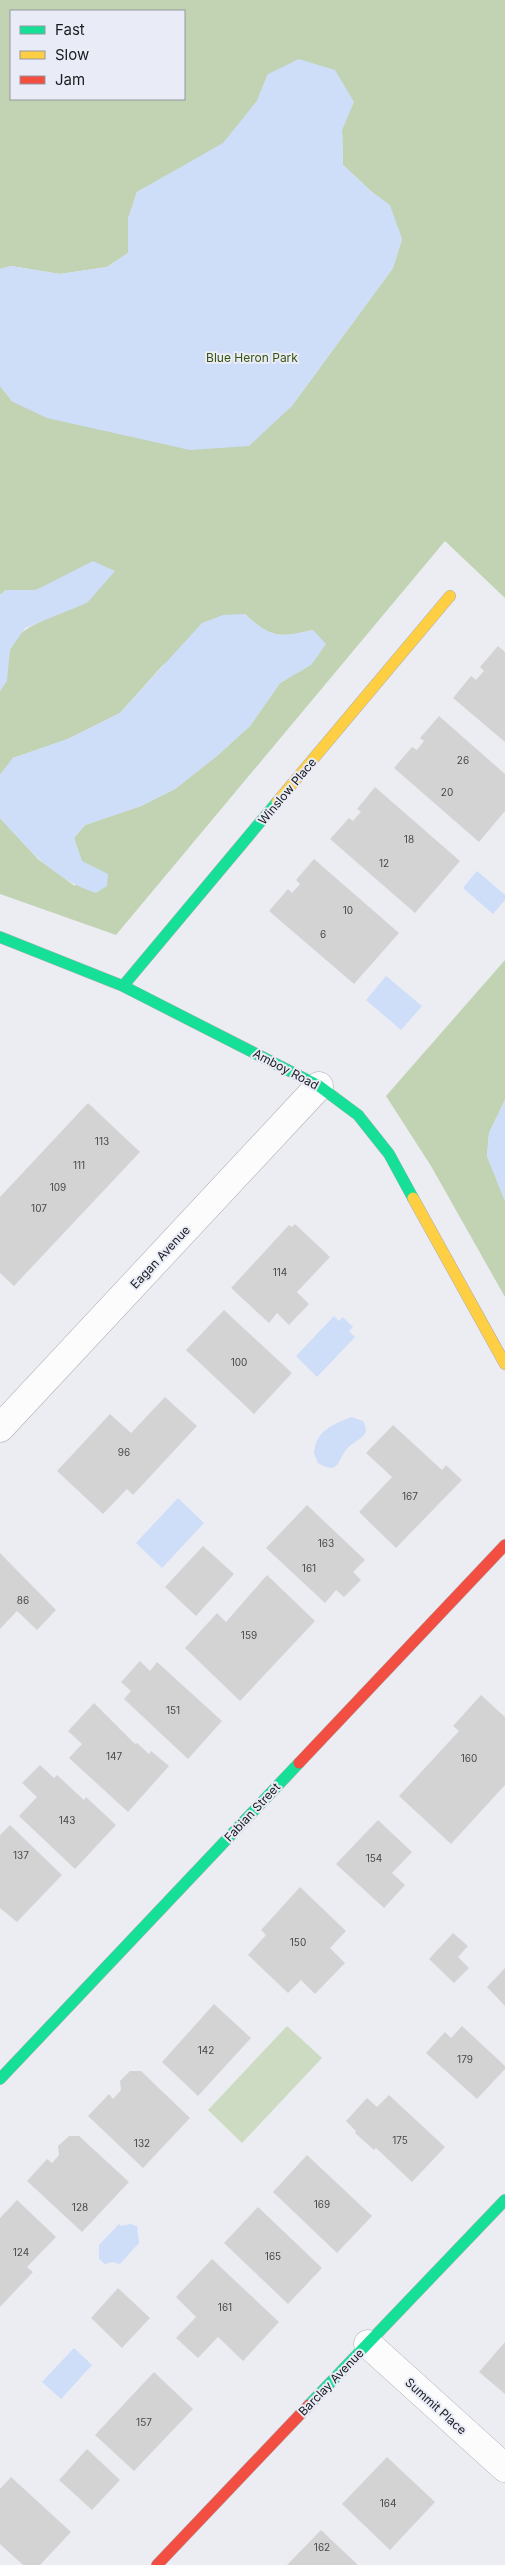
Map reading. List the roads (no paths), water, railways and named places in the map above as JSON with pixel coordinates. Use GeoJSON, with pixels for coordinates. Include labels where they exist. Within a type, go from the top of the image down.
{"type":"FeatureCollection","features":[{"type":"Feature","properties":{"kind":"street","name":"Winslow Place"},"geometry":{"type":"LineString","coordinates":[[124,986],[450,596]]}},
{"type":"Feature","properties":{"kind":"street","name":"Amboy Road"},"geometry":{"type":"LineString","coordinates":[[0,937],[124,986],[319,1086],[358,1115],[389,1154],[505,1364]]}},
{"type":"Feature","properties":{"kind":"street","name":"Eagan Avenue"},"geometry":{"type":"LineString","coordinates":[[0,1428],[319,1086]]}},
{"type":"Feature","properties":{"kind":"street","name":"Fabian Street"},"geometry":{"type":"LineString","coordinates":[[0,2079],[505,1545]]}},
{"type":"Feature","properties":{"kind":"street","name":"Barclay Avenue"},"geometry":{"type":"LineString","coordinates":[[158,2565],[505,2200]]}},
{"type":"Feature","properties":{"kind":"street","name":"Summit Place"},"geometry":{"type":"LineString","coordinates":[[368,2344],[505,2468]]}},
{"type":"Feature","properties":{"kind":"water"},"geometry":{"type":"Polygon","coordinates":[[[299,59],[335,70],[354,102],[342,130],[343,165],[372,192],[390,205],[402,239],[393,268],[291,407],[249,446],[190,450],[47,418],[13,402],[0,386],[0,269],[11,266],[60,274],[107,267],[128,253],[128,219],[137,192],[223,143],[257,101],[268,74],[299,59]]]}},
{"type":"Feature","properties":{"kind":"water"},"geometry":{"type":"Polygon","coordinates":[[[93,561],[115,571],[87,603],[25,628],[10,650],[7,681],[0,691],[0,595],[6,590],[36,590],[93,561]]]}},
{"type":"Feature","properties":{"kind":"water"},"geometry":{"type":"Polygon","coordinates":[[[245,614],[262,628],[276,634],[283,635],[313,630],[326,644],[312,664],[280,683],[250,726],[218,755],[175,789],[141,806],[85,825],[74,838],[82,861],[108,874],[107,886],[96,893],[55,872],[32,852],[0,818],[0,775],[13,758],[68,739],[120,713],[202,623],[223,615],[245,614]]]}},
{"type":"Feature","properties":{"kind":"water"},"geometry":{"type":"Polygon","coordinates":[[[477,871],[505,895],[505,900],[493,914],[463,888],[477,871]]]}},
{"type":"Feature","properties":{"kind":"water"},"geometry":{"type":"Polygon","coordinates":[[[386,976],[422,1006],[401,1030],[366,1000],[386,976]]]}},
{"type":"Feature","properties":{"kind":"water"},"geometry":{"type":"Polygon","coordinates":[[[505,1100],[505,1201],[487,1156],[489,1133],[505,1100]]]}},
{"type":"Feature","properties":{"kind":"water"},"geometry":{"type":"Polygon","coordinates":[[[334,1316],[339,1321],[343,1317],[353,1327],[349,1331],[355,1337],[317,1377],[296,1356],[334,1316]]]}},
{"type":"Feature","properties":{"kind":"water"},"geometry":{"type":"Polygon","coordinates":[[[351,1417],[363,1421],[366,1431],[364,1435],[349,1446],[334,1467],[325,1467],[318,1463],[314,1453],[318,1439],[327,1429],[351,1417]]]}},
{"type":"Feature","properties":{"kind":"water"},"geometry":{"type":"Polygon","coordinates":[[[178,1498],[204,1523],[162,1568],[136,1543],[178,1498]]]}},
{"type":"Feature","properties":{"kind":"water"},"geometry":{"type":"Polygon","coordinates":[[[119,2224],[121,2226],[130,2224],[137,2226],[139,2243],[120,2264],[112,2262],[105,2264],[99,2259],[99,2245],[119,2224]]]}},
{"type":"Feature","properties":{"kind":"water"},"geometry":{"type":"Polygon","coordinates":[[[74,2348],[92,2365],[61,2399],[42,2382],[74,2348]]]}},
{"type":"Feature","properties":{"kind":"park label","name":"Blue Heron Park"},"geometry":{"type":"Point","coordinates":[252,357]}}]}
